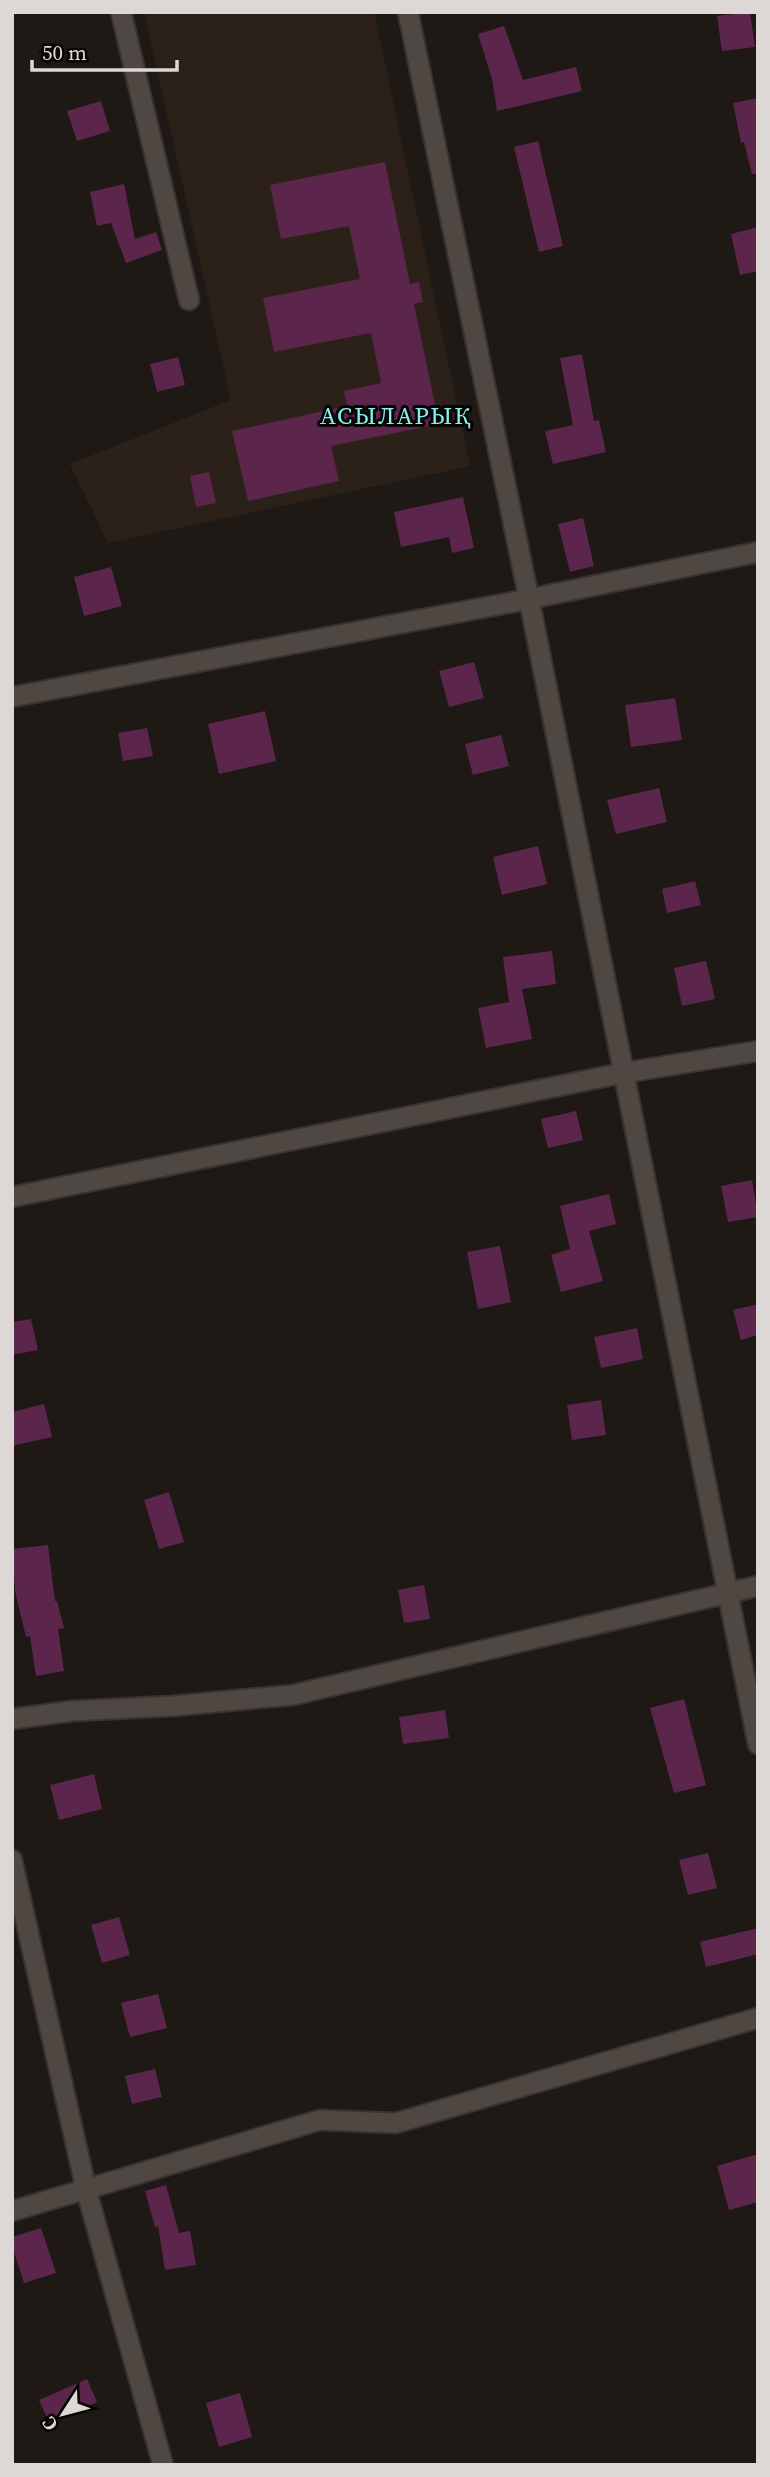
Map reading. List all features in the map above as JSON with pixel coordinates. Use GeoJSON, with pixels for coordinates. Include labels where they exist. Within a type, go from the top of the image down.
{"type":"FeatureCollection","features":[{"type":"Feature","properties":{"kind":"street"},"geometry":{"type":"LineString","coordinates":[[121,12],[190,300]]}},
{"type":"Feature","properties":{"kind":"street"},"geometry":{"type":"LineString","coordinates":[[408,12],[530,599],[758,1744]]}},
{"type":"Feature","properties":{"kind":"street"},"geometry":{"type":"LineString","coordinates":[[12,697],[530,599],[758,552]]}},
{"type":"Feature","properties":{"kind":"street"},"geometry":{"type":"LineString","coordinates":[[12,1196],[623,1073],[758,1051]]}},
{"type":"Feature","properties":{"kind":"street"},"geometry":{"type":"LineString","coordinates":[[12,1719],[72,1710],[172,1706],[293,1695],[758,1586]]}},
{"type":"Feature","properties":{"kind":"street"},"geometry":{"type":"LineString","coordinates":[[12,1860],[86,2189],[163,2465]]}},
{"type":"Feature","properties":{"kind":"street"},"geometry":{"type":"LineString","coordinates":[[12,2211],[320,2120],[396,2123],[758,2018]]}},
{"type":"Feature","properties":{"kind":"shaded area"},"geometry":{"type":"Polygon","coordinates":[[[144,12],[374,12],[470,466],[108,543],[70,464],[231,400],[144,12]]]}},
{"type":"Feature","properties":{"kind":"building"},"geometry":{"type":"Polygon","coordinates":[[[750,12],[755,47],[722,51],[717,16],[750,12]]]}},
{"type":"Feature","properties":{"kind":"building"},"geometry":{"type":"Polygon","coordinates":[[[504,26],[523,80],[576,67],[582,91],[497,111],[492,79],[478,34],[504,26]]]}},
{"type":"Feature","properties":{"kind":"building"},"geometry":{"type":"Polygon","coordinates":[[[758,98],[758,174],[752,174],[744,142],[741,143],[733,103],[758,98]]]}},
{"type":"Feature","properties":{"kind":"building"},"geometry":{"type":"Polygon","coordinates":[[[101,101],[110,131],[77,141],[67,111],[101,101]]]}},
{"type":"Feature","properties":{"kind":"building"},"geometry":{"type":"Polygon","coordinates":[[[538,141],[563,246],[539,252],[514,147],[538,141]]]}},
{"type":"Feature","properties":{"kind":"building"},"geometry":{"type":"Polygon","coordinates":[[[385,162],[410,284],[419,282],[423,302],[414,304],[439,424],[331,446],[339,481],[248,501],[232,431],[347,406],[344,391],[381,383],[371,333],[274,352],[263,298],[360,279],[349,226],[281,239],[270,185],[385,162]]]}},
{"type":"Feature","properties":{"kind":"building"},"geometry":{"type":"Polygon","coordinates":[[[124,184],[135,239],[156,232],[162,250],[126,263],[111,223],[97,226],[90,192],[124,184]]]}},
{"type":"Feature","properties":{"kind":"building"},"geometry":{"type":"Polygon","coordinates":[[[758,227],[758,271],[740,275],[731,234],[758,227]]]}},
{"type":"Feature","properties":{"kind":"building"},"geometry":{"type":"Polygon","coordinates":[[[582,354],[594,421],[599,420],[606,452],[553,464],[545,431],[573,425],[560,358],[582,354]]]}},
{"type":"Feature","properties":{"kind":"building"},"geometry":{"type":"Polygon","coordinates":[[[178,357],[185,385],[157,392],[150,364],[178,357]]]}},
{"type":"Feature","properties":{"kind":"building"},"geometry":{"type":"Polygon","coordinates":[[[209,472],[216,503],[196,507],[190,476],[209,472]]]}},
{"type":"Feature","properties":{"kind":"building"},"geometry":{"type":"Polygon","coordinates":[[[463,497],[474,548],[452,553],[449,537],[401,547],[394,512],[463,497]]]}},
{"type":"Feature","properties":{"kind":"building"},"geometry":{"type":"Polygon","coordinates":[[[583,518],[594,566],[570,572],[558,524],[583,518]]]}},
{"type":"Feature","properties":{"kind":"building"},"geometry":{"type":"Polygon","coordinates":[[[111,567],[122,606],[84,616],[74,577],[111,567]]]}},
{"type":"Feature","properties":{"kind":"building"},"geometry":{"type":"Polygon","coordinates":[[[474,662],[484,698],[449,707],[439,671],[474,662]]]}},
{"type":"Feature","properties":{"kind":"building"},"geometry":{"type":"Polygon","coordinates":[[[675,698],[682,740],[631,747],[625,705],[675,698]]]}},
{"type":"Feature","properties":{"kind":"building"},"geometry":{"type":"Polygon","coordinates":[[[265,711],[276,761],[219,774],[208,724],[265,711]]]}},
{"type":"Feature","properties":{"kind":"building"},"geometry":{"type":"Polygon","coordinates":[[[147,728],[153,756],[123,761],[118,733],[147,728]]]}},
{"type":"Feature","properties":{"kind":"building"},"geometry":{"type":"Polygon","coordinates":[[[501,735],[509,766],[473,775],[465,744],[501,735]]]}},
{"type":"Feature","properties":{"kind":"building"},"geometry":{"type":"Polygon","coordinates":[[[659,788],[667,822],[616,834],[607,800],[659,788]]]}},
{"type":"Feature","properties":{"kind":"building"},"geometry":{"type":"Polygon","coordinates":[[[538,846],[547,884],[502,895],[493,857],[538,846]]]}},
{"type":"Feature","properties":{"kind":"building"},"geometry":{"type":"Polygon","coordinates":[[[695,881],[701,905],[667,913],[662,889],[695,881]]]}},
{"type":"Feature","properties":{"kind":"building"},"geometry":{"type":"Polygon","coordinates":[[[552,951],[556,984],[522,989],[532,1039],[486,1048],[478,1008],[509,1002],[503,957],[552,951]]]}},
{"type":"Feature","properties":{"kind":"building"},"geometry":{"type":"Polygon","coordinates":[[[706,961],[715,999],[682,1006],[674,968],[706,961]]]}},
{"type":"Feature","properties":{"kind":"building"},"geometry":{"type":"Polygon","coordinates":[[[576,1111],[583,1140],[548,1148],[541,1119],[576,1111]]]}},
{"type":"Feature","properties":{"kind":"building"},"geometry":{"type":"Polygon","coordinates":[[[752,1180],[758,1217],[728,1222],[721,1186],[752,1180]]]}},
{"type":"Feature","properties":{"kind":"building"},"geometry":{"type":"Polygon","coordinates":[[[609,1194],[616,1224],[589,1231],[603,1281],[561,1292],[551,1255],[570,1249],[560,1206],[609,1194]]]}},
{"type":"Feature","properties":{"kind":"building"},"geometry":{"type":"Polygon","coordinates":[[[500,1246],[511,1302],[478,1309],[467,1252],[500,1246]]]}},
{"type":"Feature","properties":{"kind":"building"},"geometry":{"type":"Polygon","coordinates":[[[758,1304],[758,1335],[741,1340],[733,1310],[758,1304]]]}},
{"type":"Feature","properties":{"kind":"building"},"geometry":{"type":"Polygon","coordinates":[[[31,1319],[38,1350],[12,1355],[12,1322],[31,1319]]]}},
{"type":"Feature","properties":{"kind":"building"},"geometry":{"type":"Polygon","coordinates":[[[637,1328],[643,1359],[601,1368],[594,1337],[637,1328]]]}},
{"type":"Feature","properties":{"kind":"building"},"geometry":{"type":"Polygon","coordinates":[[[601,1400],[606,1435],[572,1440],[567,1405],[601,1400]]]}},
{"type":"Feature","properties":{"kind":"building"},"geometry":{"type":"Polygon","coordinates":[[[44,1404],[52,1437],[12,1446],[12,1412],[44,1404]]]}},
{"type":"Feature","properties":{"kind":"building"},"geometry":{"type":"Polygon","coordinates":[[[169,1492],[184,1542],[159,1549],[144,1500],[169,1492]]]}},
{"type":"Feature","properties":{"kind":"building"},"geometry":{"type":"Polygon","coordinates":[[[48,1545],[55,1601],[64,1628],[58,1629],[64,1671],[36,1676],[30,1636],[26,1637],[15,1591],[12,1549],[48,1545]]]}},
{"type":"Feature","properties":{"kind":"building"},"geometry":{"type":"Polygon","coordinates":[[[424,1585],[430,1619],[404,1623],[398,1590],[424,1585]]]}},
{"type":"Feature","properties":{"kind":"building"},"geometry":{"type":"Polygon","coordinates":[[[684,1699],[706,1785],[674,1793],[650,1708],[684,1699]]]}},
{"type":"Feature","properties":{"kind":"building"},"geometry":{"type":"Polygon","coordinates":[[[445,1710],[449,1738],[403,1744],[399,1717],[445,1710]]]}},
{"type":"Feature","properties":{"kind":"building"},"geometry":{"type":"Polygon","coordinates":[[[94,1774],[102,1809],[59,1820],[50,1785],[94,1774]]]}},
{"type":"Feature","properties":{"kind":"building"},"geometry":{"type":"Polygon","coordinates":[[[708,1853],[717,1888],[688,1895],[679,1860],[708,1853]]]}},
{"type":"Feature","properties":{"kind":"building"},"geometry":{"type":"Polygon","coordinates":[[[119,1917],[130,1955],[102,1963],[91,1925],[119,1917]]]}},
{"type":"Feature","properties":{"kind":"building"},"geometry":{"type":"Polygon","coordinates":[[[758,1928],[758,1954],[706,1967],[700,1942],[758,1928]]]}},
{"type":"Feature","properties":{"kind":"building"},"geometry":{"type":"Polygon","coordinates":[[[158,1994],[167,2028],[130,2037],[121,2003],[158,1994]]]}},
{"type":"Feature","properties":{"kind":"building"},"geometry":{"type":"Polygon","coordinates":[[[155,2069],[162,2097],[132,2104],[125,2076],[155,2069]]]}},
{"type":"Feature","properties":{"kind":"building"},"geometry":{"type":"Polygon","coordinates":[[[758,2154],[758,2202],[729,2210],[717,2166],[758,2154]]]}},
{"type":"Feature","properties":{"kind":"building"},"geometry":{"type":"Polygon","coordinates":[[[166,2185],[179,2233],[190,2231],[196,2265],[165,2270],[158,2226],[155,2227],[145,2191],[166,2185]]]}},
{"type":"Feature","properties":{"kind":"building"},"geometry":{"type":"Polygon","coordinates":[[[41,2228],[56,2273],[24,2283],[12,2246],[12,2237],[41,2228]]]}},
{"type":"Feature","properties":{"kind":"building"},"geometry":{"type":"Polygon","coordinates":[[[87,2379],[97,2402],[50,2424],[39,2400],[87,2379]]]}},
{"type":"Feature","properties":{"kind":"building"},"geometry":{"type":"Polygon","coordinates":[[[240,2393],[252,2437],[219,2447],[206,2403],[240,2393]]]}},
{"type":"Feature","properties":{"kind":"district","name":"АСЫЛАРЫҚ"},"geometry":{"type":"Point","coordinates":[396,416]}}]}
